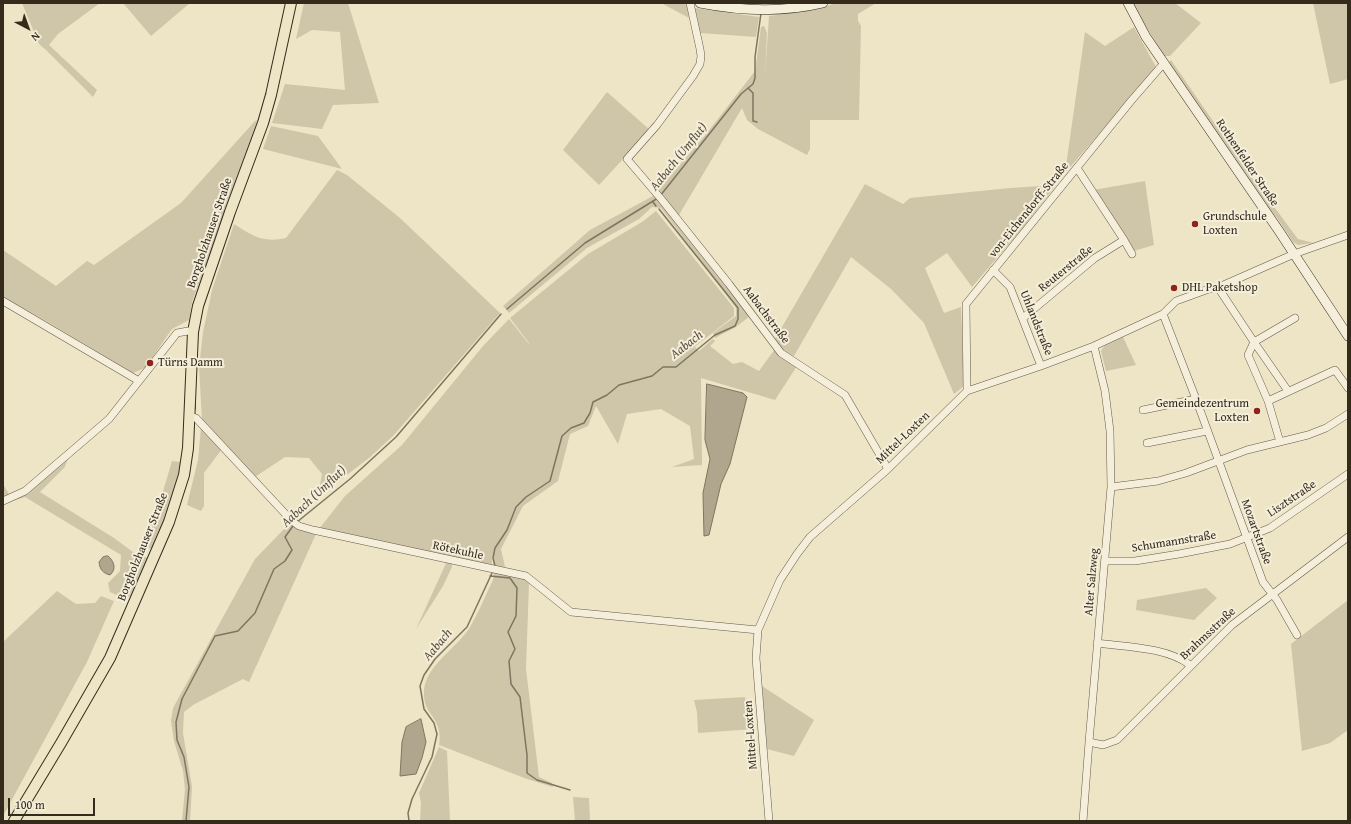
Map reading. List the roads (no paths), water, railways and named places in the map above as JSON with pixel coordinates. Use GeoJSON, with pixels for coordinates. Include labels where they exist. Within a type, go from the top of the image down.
{"type":"FeatureCollection","features":[{"type":"Feature","properties":{"kind":"main road","name":"Borgholzhauser Straße"},"geometry":{"type":"LineString","coordinates":[[14,821],[110,658],[169,522],[184,475],[190,416],[193,332],[200,299],[263,123],[271,95],[291,3]]}},
{"type":"Feature","properties":{"kind":"street","name":"Aabachstraße"},"geometry":{"type":"LineString","coordinates":[[690,3],[700,49],[700,64],[657,125],[627,159],[729,284],[781,353],[846,395],[888,470]]}},
{"type":"Feature","properties":{"kind":"street"},"geometry":{"type":"LineString","coordinates":[[700,3],[750,10],[776,10],[808,7],[823,3]]}},
{"type":"Feature","properties":{"kind":"street","name":"Rothenfelder Straße"},"geometry":{"type":"LineString","coordinates":[[1128,3],[1146,37],[1348,336]]}},
{"type":"Feature","properties":{"kind":"street","name":"von-Eichendorff-Straße"},"geometry":{"type":"LineString","coordinates":[[967,391],[966,304],[1131,101],[1164,63]]}},
{"type":"Feature","properties":{"kind":"street"},"geometry":{"type":"LineString","coordinates":[[1078,168],[1132,254]]}},
{"type":"Feature","properties":{"kind":"street","name":"Mittel-Loxten"},"geometry":{"type":"LineString","coordinates":[[769,821],[756,658],[758,630],[780,580],[810,537],[888,470],[967,391],[1094,346],[1163,314],[1176,301],[1219,287],[1294,254],[1348,235]]}},
{"type":"Feature","properties":{"kind":"street","name":"Reuterstraße"},"geometry":{"type":"LineString","coordinates":[[1023,318],[1095,258],[1124,240]]}},
{"type":"Feature","properties":{"kind":"street","name":"Uhlandstraße"},"geometry":{"type":"LineString","coordinates":[[993,270],[1010,286],[1041,366]]}},
{"type":"Feature","properties":{"kind":"street"},"geometry":{"type":"LineString","coordinates":[[1219,287],[1254,342],[1288,391]]}},
{"type":"Feature","properties":{"kind":"street"},"geometry":{"type":"LineString","coordinates":[[3,301],[139,381]]}},
{"type":"Feature","properties":{"kind":"street","name":"Mozartstraße"},"geometry":{"type":"LineString","coordinates":[[1163,314],[1196,399],[1246,538],[1264,582],[1297,636]]}},
{"type":"Feature","properties":{"kind":"street"},"geometry":{"type":"LineString","coordinates":[[1280,442],[1268,401],[1248,355],[1254,342],[1295,318]]}},
{"type":"Feature","properties":{"kind":"street"},"geometry":{"type":"LineString","coordinates":[[3,501],[25,491],[108,418],[177,333],[188,331],[193,332]]}},
{"type":"Feature","properties":{"kind":"street","name":"Alter Salzweg"},"geometry":{"type":"LineString","coordinates":[[1083,821],[1088,742],[1111,487],[1109,423],[1104,385],[1094,346]]}},
{"type":"Feature","properties":{"kind":"street"},"geometry":{"type":"LineString","coordinates":[[1268,401],[1335,370],[1348,388]]}},
{"type":"Feature","properties":{"kind":"street"},"geometry":{"type":"LineString","coordinates":[[1144,410],[1196,399]]}},
{"type":"Feature","properties":{"kind":"street"},"geometry":{"type":"LineString","coordinates":[[1111,487],[1158,481],[1186,474],[1247,450],[1308,435],[1326,428],[1348,414]]}},
{"type":"Feature","properties":{"kind":"street","name":"Rötekuhle"},"geometry":{"type":"LineString","coordinates":[[190,416],[196,418],[292,521],[299,526],[526,576],[571,612],[758,630]]}},
{"type":"Feature","properties":{"kind":"street"},"geometry":{"type":"LineString","coordinates":[[1147,443],[1207,431]]}},
{"type":"Feature","properties":{"kind":"street","name":"Lisztstraße"},"geometry":{"type":"LineString","coordinates":[[1246,538],[1270,528],[1348,474]]}},
{"type":"Feature","properties":{"kind":"street","name":"Brahmsstraße"},"geometry":{"type":"LineString","coordinates":[[1088,742],[1103,746],[1117,740],[1190,665],[1232,625],[1348,537]]}},
{"type":"Feature","properties":{"kind":"street","name":"Schumannstraße"},"geometry":{"type":"LineString","coordinates":[[1105,561],[1135,561],[1179,554],[1230,544],[1246,538]]}},
{"type":"Feature","properties":{"kind":"street"},"geometry":{"type":"LineString","coordinates":[[1097,644],[1153,650],[1184,660],[1190,665]]}},
{"type":"Feature","properties":{"kind":"waterway","name":"Aabach (Umflut)"},"geometry":{"type":"LineString","coordinates":[[660,196],[741,94],[753,84],[755,78],[755,57],[761,13]]}},
{"type":"Feature","properties":{"kind":"waterway"},"geometry":{"type":"LineString","coordinates":[[748,88],[753,93],[753,121],[757,122]]}},
{"type":"Feature","properties":{"kind":"waterway","name":"Aabach (Umflut)"},"geometry":{"type":"LineString","coordinates":[[507,309],[585,243],[658,198]]}},
{"type":"Feature","properties":{"kind":"waterway","name":"Aabach"},"geometry":{"type":"LineString","coordinates":[[653,202],[656,206]]}},
{"type":"Feature","properties":{"kind":"waterway","name":"Aabach"},"geometry":{"type":"LineString","coordinates":[[495,566],[493,558],[495,548],[507,530],[516,507],[526,497],[550,481],[562,436],[571,428],[584,423],[590,413],[593,402],[607,395],[619,385],[652,376],[663,367],[676,367],[715,335],[735,326],[738,319],[738,308],[659,209]]}},
{"type":"Feature","properties":{"kind":"waterway","name":"Aabach (Umflut)"},"geometry":{"type":"LineString","coordinates":[[297,522],[350,479],[396,437],[501,314]]}},
{"type":"Feature","properties":{"kind":"waterway"},"geometry":{"type":"LineString","coordinates":[[195,392],[195,409]]}},
{"type":"Feature","properties":{"kind":"waterway","name":"Aabach (Umflut)"},"geometry":{"type":"LineString","coordinates":[[186,821],[189,787],[184,757],[177,740],[176,722],[182,699],[215,636],[238,631],[255,613],[274,569],[285,561],[292,550],[285,537],[293,526]]}},
{"type":"Feature","properties":{"kind":"waterway","name":"Aabach"},"geometry":{"type":"LineString","coordinates":[[409,821],[408,813],[412,799],[432,757],[437,734],[434,723],[424,709],[420,686],[424,675],[435,659],[467,627],[492,573]]}},
{"type":"Feature","properties":{"kind":"waterway"},"geometry":{"type":"LineString","coordinates":[[490,576],[510,578],[517,588],[516,616],[508,632],[515,649],[509,661],[511,684],[520,697],[527,755],[527,773],[537,780],[570,790]]}},
{"type":"Feature","properties":{"kind":"place","name":"Grundschule Loxten"},"geometry":{"type":"Point","coordinates":[1195,224]}},
{"type":"Feature","properties":{"kind":"place","name":"DHL Paketshop"},"geometry":{"type":"Point","coordinates":[1174,288]}},
{"type":"Feature","properties":{"kind":"place","name":"Türns Damm"},"geometry":{"type":"Point","coordinates":[150,363]}},
{"type":"Feature","properties":{"kind":"place","name":"Gemeindezentrum Loxten"},"geometry":{"type":"Point","coordinates":[1257,411]}}]}
